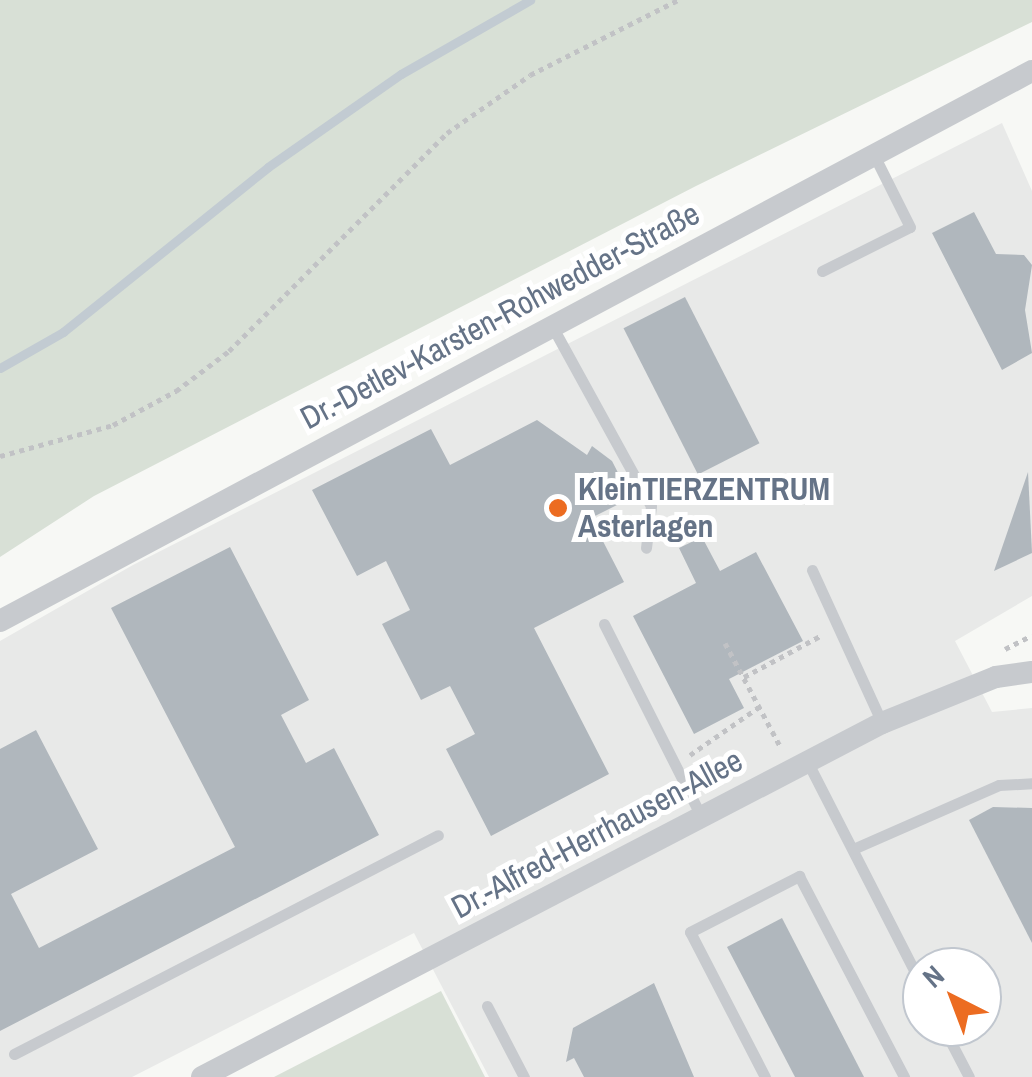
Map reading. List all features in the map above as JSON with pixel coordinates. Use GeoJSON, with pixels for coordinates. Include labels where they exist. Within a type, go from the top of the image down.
{"type":"FeatureCollection","features":[{"type":"Feature","properties":{"kind":"street","name":"Dr.-Detlev-Karsten-Rohwedder-Straße"},"geometry":{"type":"LineString","coordinates":[[0,620],[1032,71]]}},
{"type":"Feature","properties":{"kind":"street","name":"Dr.-Alfred-Herrhausen-Allee"},"geometry":{"type":"LineString","coordinates":[[202,1077],[882,723],[996,677],[1032,672]]}},
{"type":"Feature","properties":{"kind":"lane"},"geometry":{"type":"LineString","coordinates":[[822,271],[910,227],[874,155]]}},
{"type":"Feature","properties":{"kind":"lane"},"geometry":{"type":"LineString","coordinates":[[552,326],[651,506],[646,548]]}},
{"type":"Feature","properties":{"kind":"lane"},"geometry":{"type":"LineString","coordinates":[[812,570],[882,723]]}},
{"type":"Feature","properties":{"kind":"lane"},"geometry":{"type":"LineString","coordinates":[[604,624],[701,816]]}},
{"type":"Feature","properties":{"kind":"lane"},"geometry":{"type":"LineString","coordinates":[[799,765],[853,849],[902,947]]}},
{"type":"Feature","properties":{"kind":"lane"},"geometry":{"type":"LineString","coordinates":[[853,849],[999,785],[1032,783]]}},
{"type":"Feature","properties":{"kind":"lane"},"geometry":{"type":"LineString","coordinates":[[14,1054],[438,835]]}},
{"type":"Feature","properties":{"kind":"lane"},"geometry":{"type":"LineString","coordinates":[[764,1077],[690,932],[799,876],[904,1077]]}},
{"type":"Feature","properties":{"kind":"lane"},"geometry":{"type":"LineString","coordinates":[[488,1006],[524,1077]]}},
{"type":"Feature","properties":{"kind":"lane"},"geometry":{"type":"LineString","coordinates":[[953,1047],[968,1077]]}},
{"type":"Feature","properties":{"kind":"path"},"geometry":{"type":"LineString","coordinates":[[0,456],[113,425],[176,391],[229,351],[447,133],[530,74],[678,0]]}},
{"type":"Feature","properties":{"kind":"path"},"geometry":{"type":"LineString","coordinates":[[744,677],[838,626]]}},
{"type":"Feature","properties":{"kind":"path"},"geometry":{"type":"LineString","coordinates":[[726,643],[760,707],[799,765]]}},
{"type":"Feature","properties":{"kind":"path"},"geometry":{"type":"LineString","coordinates":[[676,765],[760,707]]}},
{"type":"Feature","properties":{"kind":"shaded area"},"geometry":{"type":"Polygon","coordinates":[[[0,0],[1032,0],[1032,22],[696,186],[94,496],[0,557],[0,0]]]}},
{"type":"Feature","properties":{"kind":"shaded area"},"geometry":{"type":"Polygon","coordinates":[[[1002,123],[1032,191],[1032,596],[955,641],[992,712],[1032,708],[1032,1077],[489,1077],[414,933],[132,1077],[0,1077],[0,641],[133,565],[1002,123]]]}},
{"type":"Feature","properties":{"kind":"shaded area"},"geometry":{"type":"Polygon","coordinates":[[[441,991],[485,1077],[274,1077],[441,991]]]}},
{"type":"Feature","properties":{"kind":"building"},"geometry":{"type":"Polygon","coordinates":[[[974,212],[996,254],[1024,255],[1032,265],[1025,310],[1032,353],[1002,370],[932,233],[974,212]]]}},
{"type":"Feature","properties":{"kind":"building"},"geometry":{"type":"Polygon","coordinates":[[[685,297],[759,443],[698,474],[624,328],[685,297]]]}},
{"type":"Feature","properties":{"kind":"building"},"geometry":{"type":"Polygon","coordinates":[[[537,420],[587,455],[592,446],[612,461],[631,498],[591,518],[624,582],[534,628],[609,774],[491,836],[446,749],[475,734],[450,686],[421,700],[382,624],[410,610],[386,561],[357,576],[312,490],[431,429],[450,465],[537,420]]]}},
{"type":"Feature","properties":{"kind":"building"},"geometry":{"type":"Polygon","coordinates":[[[1028,472],[1032,553],[994,571],[1028,472]]]}},
{"type":"Feature","properties":{"kind":"building"},"geometry":{"type":"Polygon","coordinates":[[[702,537],[720,571],[756,552],[803,641],[729,679],[744,708],[694,734],[633,616],[696,583],[679,548],[702,537]]]}},
{"type":"Feature","properties":{"kind":"building"},"geometry":{"type":"Polygon","coordinates":[[[230,547],[309,700],[281,715],[306,763],[334,748],[379,835],[0,1031],[0,749],[36,730],[98,849],[11,894],[39,948],[235,847],[111,608],[230,547]]]}},
{"type":"Feature","properties":{"kind":"building"},"geometry":{"type":"Polygon","coordinates":[[[993,807],[1032,808],[1032,943],[969,820],[993,807]]]}},
{"type":"Feature","properties":{"kind":"building"},"geometry":{"type":"Polygon","coordinates":[[[782,918],[864,1077],[795,1077],[727,947],[782,918]]]}},
{"type":"Feature","properties":{"kind":"building"},"geometry":{"type":"Polygon","coordinates":[[[654,983],[694,1077],[584,1077],[574,1058],[566,1062],[573,1028],[654,983]]]}},
{"type":"Feature","properties":{"kind":"waterway"},"geometry":{"type":"LineString","coordinates":[[0,368],[63,332],[268,167],[401,74],[530,0]]}},
{"type":"Feature","properties":{"kind":"place","name":"KleinTIERZENTRUM Asterlagen"},"geometry":{"type":"Point","coordinates":[558,508]}}]}
